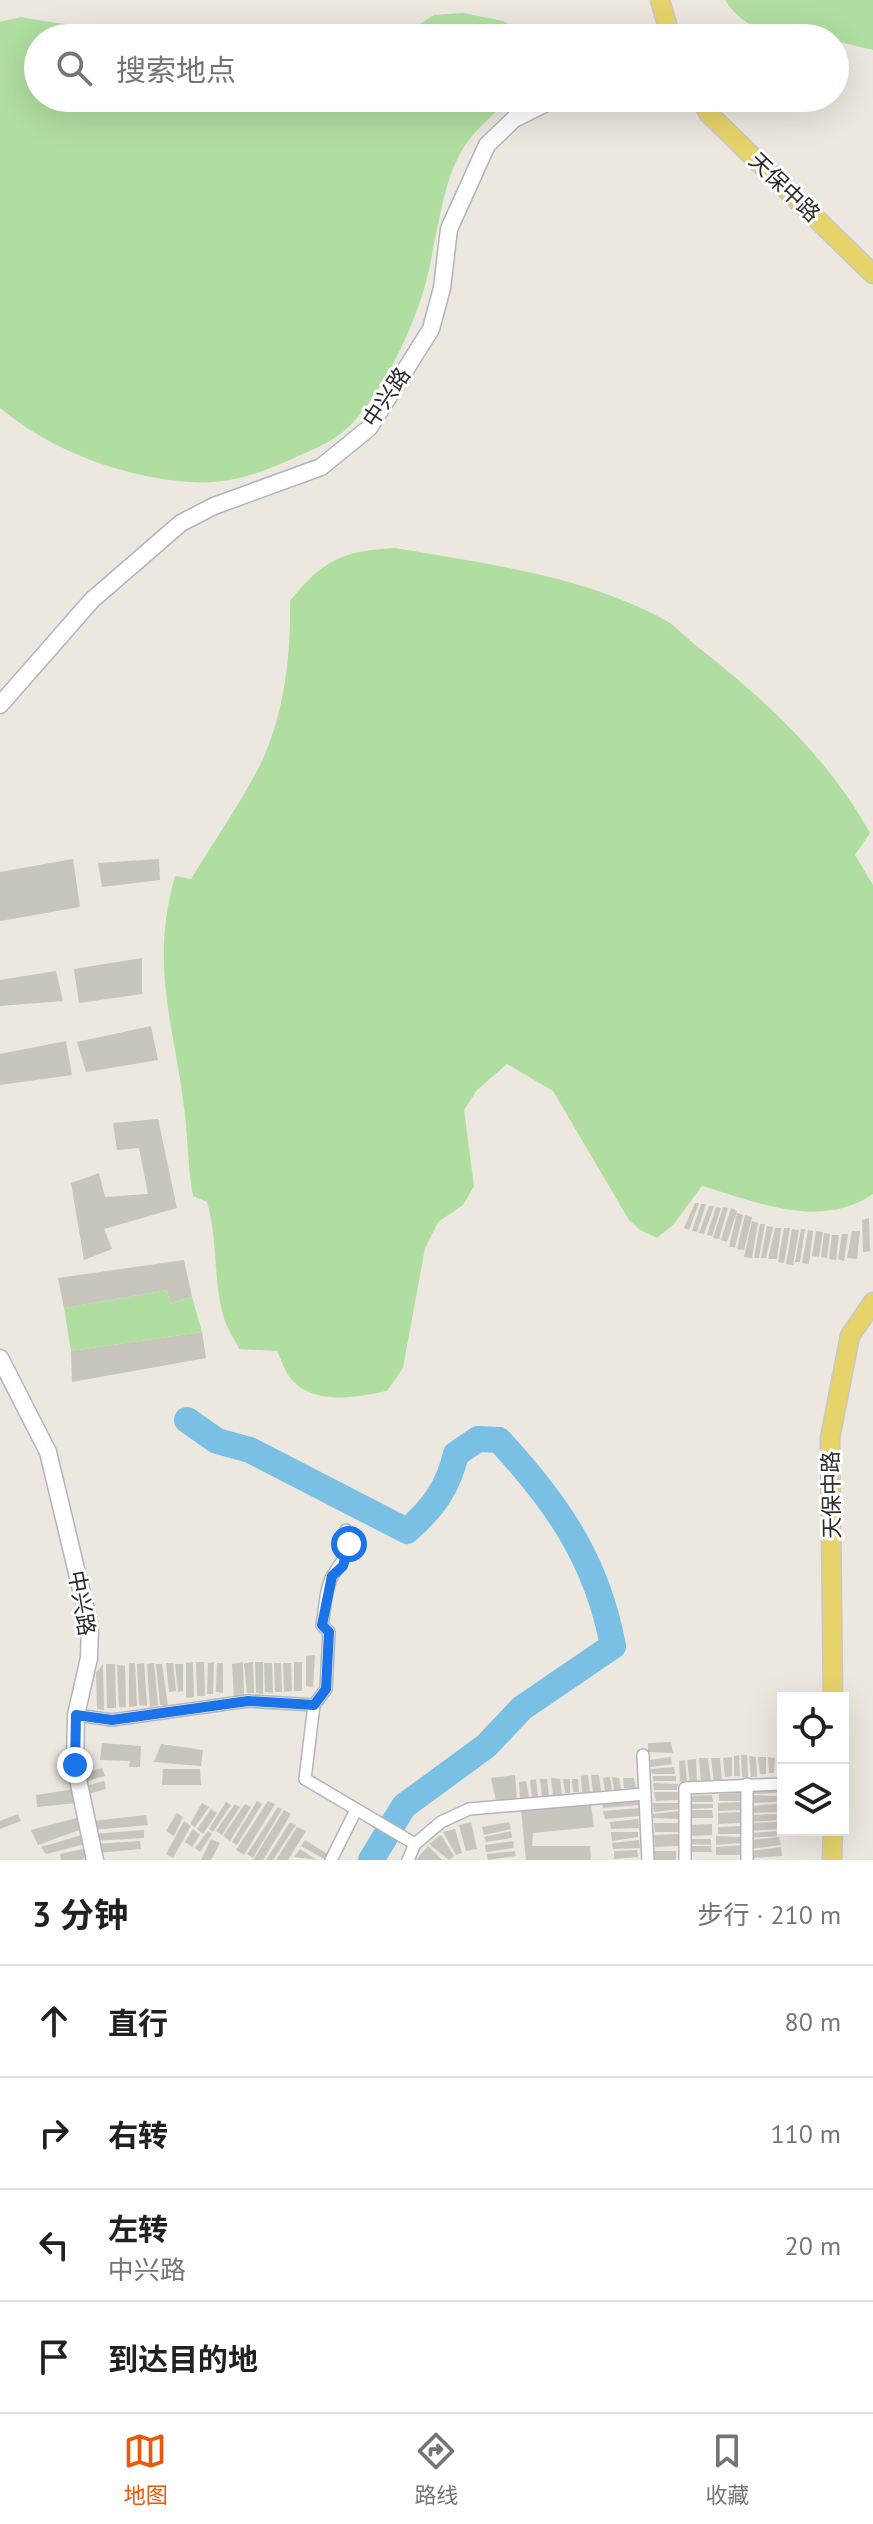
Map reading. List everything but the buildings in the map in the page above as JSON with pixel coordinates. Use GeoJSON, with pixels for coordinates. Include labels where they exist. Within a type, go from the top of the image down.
{"type":"FeatureCollection","features":[{"type":"Feature","properties":{"kind":"main road"},"geometry":{"type":"LineString","coordinates":[[660,0],[667,24]]}},
{"type":"Feature","properties":{"kind":"main road","name":"中兴路"},"geometry":{"type":"LineString","coordinates":[[0,705],[92,600],[181,523],[214,506],[321,467],[369,428],[431,329],[442,288],[449,229],[487,145],[514,119],[528,112]]}},
{"type":"Feature","properties":{"kind":"main road","name":"天保中路"},"geometry":{"type":"LineString","coordinates":[[708,112],[873,274]]}},
{"type":"Feature","properties":{"kind":"main road","name":"天保中路"},"geometry":{"type":"LineString","coordinates":[[833,1692],[830,1438],[850,1336],[873,1302]]}},
{"type":"Feature","properties":{"kind":"main road","name":"中兴路"},"geometry":{"type":"LineString","coordinates":[[0,1358],[48,1452],[90,1627],[89,1658],[76,1715],[75,1765],[95,1860]]}},
{"type":"Feature","properties":{"kind":"main road"},"geometry":{"type":"LineString","coordinates":[[832,1860],[833,1836]]}},
{"type":"Feature","properties":{"kind":"street"},"geometry":{"type":"LineString","coordinates":[[346,1530],[349,1544],[343,1566],[332,1576],[322,1625],[329,1632],[326,1689],[314,1705],[305,1779],[355,1812],[415,1844]]}},
{"type":"Feature","properties":{"kind":"street"},"geometry":{"type":"LineString","coordinates":[[76,1715],[112,1720],[248,1701],[314,1705]]}},
{"type":"Feature","properties":{"kind":"street"},"geometry":{"type":"LineString","coordinates":[[643,1755],[648,1860]]}},
{"type":"Feature","properties":{"kind":"street"},"geometry":{"type":"LineString","coordinates":[[747,1784],[747,1860]]}},
{"type":"Feature","properties":{"kind":"street"},"geometry":{"type":"LineString","coordinates":[[685,1860],[685,1788],[777,1784]]}},
{"type":"Feature","properties":{"kind":"street"},"geometry":{"type":"LineString","coordinates":[[408,1860],[415,1844],[441,1822],[469,1809],[645,1794]]}},
{"type":"Feature","properties":{"kind":"street"},"geometry":{"type":"LineString","coordinates":[[331,1860],[355,1812]]}},
{"type":"Feature","properties":{"kind":"green space"},"geometry":{"type":"Polygon","coordinates":[[[725,0],[873,0],[873,50],[849,44],[849,24],[750,24],[725,0]]]}},
{"type":"Feature","properties":{"kind":"green space"},"geometry":{"type":"Polygon","coordinates":[[[463,13],[509,24],[420,24],[434,15],[463,13]]]}},
{"type":"Feature","properties":{"kind":"green space"},"geometry":{"type":"Polygon","coordinates":[[[21,17],[66,24],[24,24],[24,112],[497,112],[466,144],[451,173],[423,293],[396,359],[371,401],[343,432],[313,450],[256,473],[217,482],[189,482],[139,474],[89,459],[42,437],[0,408],[0,22],[21,17]]]}},
{"type":"Feature","properties":{"kind":"green space"},"geometry":{"type":"Polygon","coordinates":[[[395,548],[568,582],[601,592],[665,620],[771,709],[835,779],[870,833],[855,855],[873,885],[873,1194],[853,1205],[810,1212],[766,1205],[702,1186],[673,1225],[657,1238],[640,1230],[629,1220],[553,1091],[507,1064],[477,1090],[464,1110],[474,1186],[463,1205],[438,1222],[425,1248],[403,1368],[387,1391],[336,1397],[300,1388],[289,1376],[277,1351],[239,1349],[224,1319],[207,1202],[193,1196],[191,1186],[181,1083],[166,997],[164,940],[175,876],[191,879],[267,750],[284,687],[290,601],[313,576],[335,560],[361,552],[395,548]]]}},
{"type":"Feature","properties":{"kind":"green space"},"geometry":{"type":"Polygon","coordinates":[[[167,1290],[170,1303],[192,1297],[202,1332],[71,1351],[64,1308],[167,1290]]]}},
{"type":"Feature","properties":{"kind":"waterway"},"geometry":{"type":"LineString","coordinates":[[187,1420],[217,1441],[250,1450],[407,1531],[438,1497],[449,1477],[456,1454],[478,1439],[499,1440],[556,1510],[572,1534],[597,1586],[613,1646],[522,1708],[486,1746],[404,1806],[371,1860]]}},
{"type":"Feature","properties":{"kind":"route"},"geometry":{"type":"LineString","coordinates":[[75,1765],[76,1715],[112,1720],[248,1701],[314,1705],[326,1689],[329,1632],[322,1625],[332,1576],[343,1566],[349,1544]]}}]}
